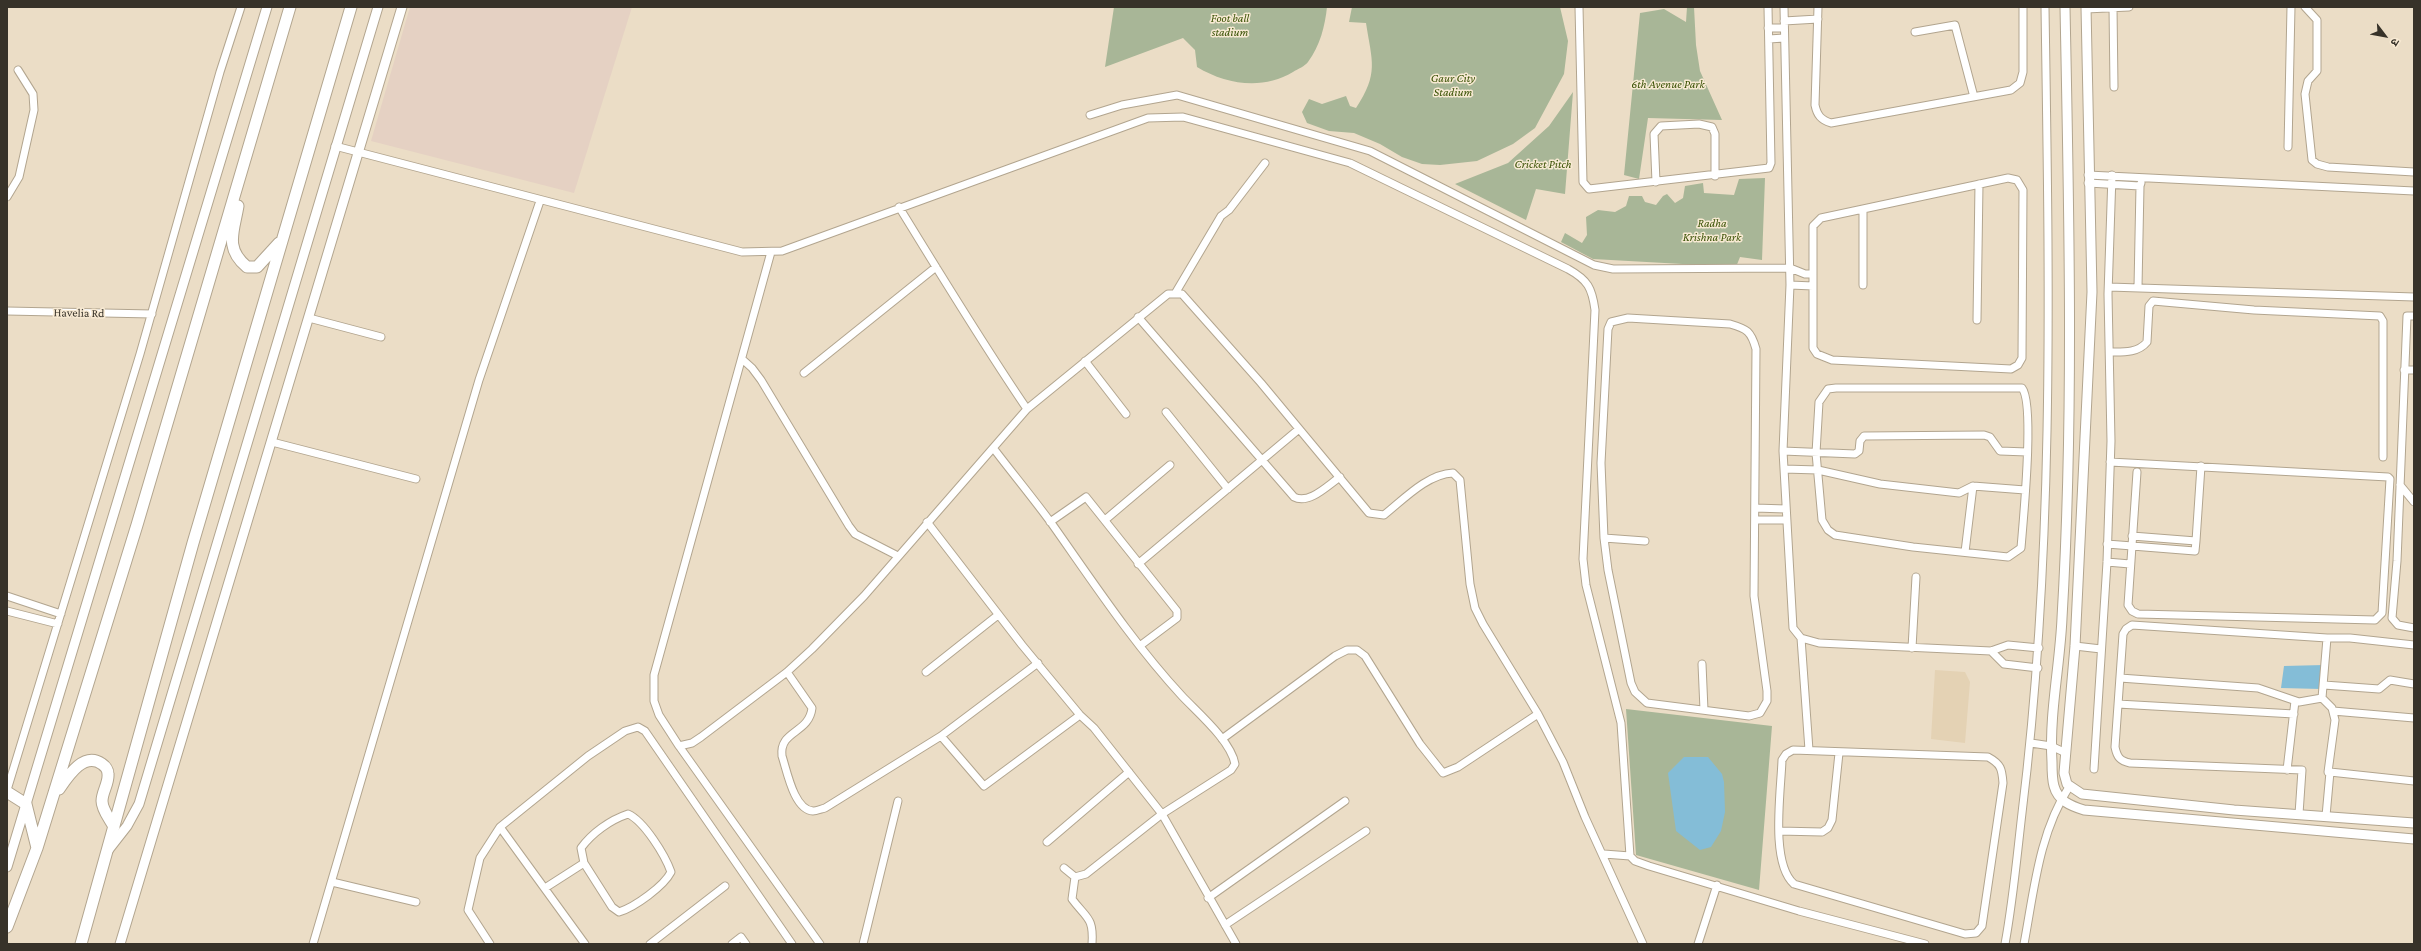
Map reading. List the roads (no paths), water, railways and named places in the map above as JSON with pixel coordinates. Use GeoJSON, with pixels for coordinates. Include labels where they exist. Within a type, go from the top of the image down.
{"type":"FeatureCollection","features":[{"type":"Feature","properties":{"kind":"main road"},"geometry":{"type":"LineString","coordinates":[[7,927],[37,848],[54,796],[137,525],[290,7]]}},
{"type":"Feature","properties":{"kind":"main road"},"geometry":{"type":"LineString","coordinates":[[81,944],[193,543],[351,7]]}},
{"type":"Feature","properties":{"kind":"main road"},"geometry":{"type":"LineString","coordinates":[[244,165],[232,242],[236,258],[247,267],[257,267],[283,237]]}},
{"type":"Feature","properties":{"kind":"main road"},"geometry":{"type":"LineString","coordinates":[[54,796],[78,766],[89,760],[97,760],[104,765],[108,773],[102,802],[104,810],[114,827]]}},
{"type":"Feature","properties":{"kind":"main road"},"geometry":{"type":"LineString","coordinates":[[7,791],[26,804],[37,848]]}},
{"type":"Feature","properties":{"kind":"street"},"geometry":{"type":"LineString","coordinates":[[7,791],[152,314],[220,72],[241,7]]}},
{"type":"Feature","properties":{"kind":"street"},"geometry":{"type":"LineString","coordinates":[[7,867],[266,7]]}},
{"type":"Feature","properties":{"kind":"street"},"geometry":{"type":"LineString","coordinates":[[107,851],[127,826],[139,804],[335,146],[378,7]]}},
{"type":"Feature","properties":{"kind":"street"},"geometry":{"type":"LineString","coordinates":[[120,944],[402,7]]}},
{"type":"Feature","properties":{"kind":"street"},"geometry":{"type":"LineString","coordinates":[[1579,7],[1583,182],[1589,189],[1715,176],[1769,168],[1771,163],[1768,7]]}},
{"type":"Feature","properties":{"kind":"street"},"geometry":{"type":"LineString","coordinates":[[1784,7],[1790,285],[1783,452],[1792,620],[1793,628],[1801,638],[1809,750]]}},
{"type":"Feature","properties":{"kind":"street"},"geometry":{"type":"LineString","coordinates":[[1818,7],[1815,105],[1816,113],[1823,121],[1831,123],[1844,123],[2011,90],[2020,83],[2023,72],[2023,7]]}},
{"type":"Feature","properties":{"kind":"street"},"geometry":{"type":"LineString","coordinates":[[2005,944],[2031,743],[2039,648],[2047,448],[2049,243],[2045,7]]}},
{"type":"Feature","properties":{"kind":"street"},"geometry":{"type":"LineString","coordinates":[[2065,7],[2069,254],[2069,506],[2061,646],[2051,746],[2054,787],[2061,800],[2070,806],[2084,810],[2414,839]]}},
{"type":"Feature","properties":{"kind":"street"},"geometry":{"type":"LineString","coordinates":[[2113,7],[2114,87]]}},
{"type":"Feature","properties":{"kind":"street"},"geometry":{"type":"LineString","coordinates":[[2129,7],[2086,8],[2088,179],[2092,292],[2075,646],[2064,773],[2066,784],[2082,794],[2414,823]]}},
{"type":"Feature","properties":{"kind":"street"},"geometry":{"type":"LineString","coordinates":[[2288,147],[2291,7]]}},
{"type":"Feature","properties":{"kind":"street"},"geometry":{"type":"LineString","coordinates":[[2305,7],[2317,20],[2317,71],[2308,81],[2305,94],[2312,160],[2317,164],[2328,167],[2414,172]]}},
{"type":"Feature","properties":{"kind":"street"},"geometry":{"type":"LineString","coordinates":[[1768,28],[1818,19]]}},
{"type":"Feature","properties":{"kind":"street"},"geometry":{"type":"LineString","coordinates":[[1915,32],[1955,25],[1974,97]]}},
{"type":"Feature","properties":{"kind":"street"},"geometry":{"type":"LineString","coordinates":[[1769,40],[1784,38]]}},
{"type":"Feature","properties":{"kind":"street"},"geometry":{"type":"LineString","coordinates":[[7,197],[19,177],[34,110],[33,94],[18,70]]}},
{"type":"Feature","properties":{"kind":"street"},"geometry":{"type":"LineString","coordinates":[[1090,115],[1122,105],[1177,95],[1370,151],[1594,265],[1613,269],[1790,268],[1805,274],[1813,274]]}},
{"type":"Feature","properties":{"kind":"street"},"geometry":{"type":"LineString","coordinates":[[335,146],[540,201],[742,252],[771,252],[782,251],[899,207],[1148,118],[1183,117],[1350,163],[1582,276],[1592,289],[1595,310],[1583,559],[1586,585],[1621,723],[1630,856]]}},
{"type":"Feature","properties":{"kind":"street"},"geometry":{"type":"LineString","coordinates":[[1656,182],[1654,134],[1661,126],[1699,124],[1712,127],[1715,134],[1715,176]]}},
{"type":"Feature","properties":{"kind":"street"},"geometry":{"type":"LineString","coordinates":[[1176,292],[1222,216],[1229,210],[1266,163]]}},
{"type":"Feature","properties":{"kind":"street"},"geometry":{"type":"LineString","coordinates":[[2088,179],[2112,176],[2141,177],[2414,191]]}},
{"type":"Feature","properties":{"kind":"street"},"geometry":{"type":"LineString","coordinates":[[2094,769],[2107,562],[2110,462],[2111,352],[2109,287],[2112,176]]}},
{"type":"Feature","properties":{"kind":"street"},"geometry":{"type":"LineString","coordinates":[[2138,286],[2141,177]]}},
{"type":"Feature","properties":{"kind":"street"},"geometry":{"type":"LineString","coordinates":[[2008,178],[2017,180],[2023,190],[2022,358],[2018,365],[2011,369],[1832,360],[1822,358],[1817,354],[1813,348],[1813,226],[1821,218],[1863,209],[2008,178]]}},
{"type":"Feature","properties":{"kind":"street"},"geometry":{"type":"LineString","coordinates":[[2088,179],[2112,184],[2140,186]]}},
{"type":"Feature","properties":{"kind":"street"},"geometry":{"type":"LineString","coordinates":[[1977,320],[1978,184]]}},
{"type":"Feature","properties":{"kind":"street"},"geometry":{"type":"LineString","coordinates":[[313,944],[479,380],[540,201]]}},
{"type":"Feature","properties":{"kind":"street"},"geometry":{"type":"LineString","coordinates":[[899,207],[982,344],[1027,409]]}},
{"type":"Feature","properties":{"kind":"street"},"geometry":{"type":"LineString","coordinates":[[1863,209],[1863,285]]}},
{"type":"Feature","properties":{"kind":"street"},"geometry":{"type":"LineString","coordinates":[[771,252],[654,675],[654,701],[659,715],[679,746],[820,944]]}},
{"type":"Feature","properties":{"kind":"street"},"geometry":{"type":"LineString","coordinates":[[804,373],[936,267]]}},
{"type":"Feature","properties":{"kind":"street"},"geometry":{"type":"LineString","coordinates":[[1790,285],[1813,286]]}},
{"type":"Feature","properties":{"kind":"street"},"geometry":{"type":"LineString","coordinates":[[2109,287],[2138,286],[2414,297]]}},
{"type":"Feature","properties":{"kind":"street"},"geometry":{"type":"LineString","coordinates":[[679,746],[692,742],[701,737],[787,672],[864,596],[926,522],[994,449],[1027,409],[1138,317],[1168,294],[1176,292],[1182,294],[1261,383],[1370,513],[1376,516],[1384,515],[1430,480],[1443,474],[1453,473],[1460,480],[1470,584],[1475,608],[1483,624],[1538,714],[1563,762],[1585,817],[1604,854],[1643,944]]}},
{"type":"Feature","properties":{"kind":"street"},"geometry":{"type":"LineString","coordinates":[[2111,352],[2130,352],[2147,342],[2149,306],[2153,301],[2254,310],[2380,316],[2383,321],[2383,457]]}},
{"type":"Feature","properties":{"kind":"street","name":"Havelia Rd"},"geometry":{"type":"LineString","coordinates":[[7,311],[152,314]]}},
{"type":"Feature","properties":{"kind":"street"},"geometry":{"type":"LineString","coordinates":[[2414,316],[2407,316],[2400,485],[2392,618],[2398,625],[2414,628]]}},
{"type":"Feature","properties":{"kind":"street"},"geometry":{"type":"LineString","coordinates":[[1138,317],[1294,497],[1299,500],[1306,499],[1340,477]]}},
{"type":"Feature","properties":{"kind":"street"},"geometry":{"type":"LineString","coordinates":[[309,318],[381,337]]}},
{"type":"Feature","properties":{"kind":"street"},"geometry":{"type":"LineString","coordinates":[[1628,318],[1730,324],[1746,328],[1753,338],[1756,349],[1755,508],[1754,596],[1767,701],[1764,710],[1756,715],[1647,703],[1635,692],[1608,570],[1604,538],[1601,464],[1608,329],[1611,322],[1618,319],[1628,318]]}},
{"type":"Feature","properties":{"kind":"street"},"geometry":{"type":"LineString","coordinates":[[742,359],[752,368],[761,380],[849,526],[856,534],[898,556]]}},
{"type":"Feature","properties":{"kind":"street"},"geometry":{"type":"LineString","coordinates":[[1085,361],[1126,414]]}},
{"type":"Feature","properties":{"kind":"street"},"geometry":{"type":"LineString","coordinates":[[2404,370],[2414,370]]}},
{"type":"Feature","properties":{"kind":"street"},"geometry":{"type":"LineString","coordinates":[[2022,388],[2027,399],[2027,452],[2021,548],[2008,557],[1913,547],[1835,535],[1828,530],[1822,520],[1816,453],[1819,402],[1828,389],[2022,388]]}},
{"type":"Feature","properties":{"kind":"street"},"geometry":{"type":"LineString","coordinates":[[1166,412],[1228,489]]}},
{"type":"Feature","properties":{"kind":"street"},"geometry":{"type":"LineString","coordinates":[[1138,564],[1299,429]]}},
{"type":"Feature","properties":{"kind":"street"},"geometry":{"type":"LineString","coordinates":[[1783,452],[1855,454],[1859,452],[1860,441],[1864,436],[1984,436],[1990,437],[2000,452],[2027,452]]}},
{"type":"Feature","properties":{"kind":"street"},"geometry":{"type":"LineString","coordinates":[[272,442],[416,479]]}},
{"type":"Feature","properties":{"kind":"street"},"geometry":{"type":"LineString","coordinates":[[994,449],[1050,522],[1114,612],[1178,692],[1222,739],[1234,755],[1236,764],[1231,770],[1162,814],[1086,874],[1075,877]]}},
{"type":"Feature","properties":{"kind":"street"},"geometry":{"type":"LineString","coordinates":[[2110,462],[2388,477],[2390,479],[2382,613],[2379,618],[2375,620],[2138,614],[2132,611],[2128,605],[2136,472]]}},
{"type":"Feature","properties":{"kind":"street"},"geometry":{"type":"LineString","coordinates":[[1105,520],[1170,465]]}},
{"type":"Feature","properties":{"kind":"street"},"geometry":{"type":"LineString","coordinates":[[2107,544],[2195,551],[2200,466]]}},
{"type":"Feature","properties":{"kind":"street"},"geometry":{"type":"LineString","coordinates":[[1784,469],[1818,470],[1880,484],[1940,492],[1959,493],[1973,486],[2025,490]]}},
{"type":"Feature","properties":{"kind":"street"},"geometry":{"type":"LineString","coordinates":[[2400,485],[2414,502]]}},
{"type":"Feature","properties":{"kind":"street"},"geometry":{"type":"LineString","coordinates":[[1965,552],[1973,486]]}},
{"type":"Feature","properties":{"kind":"street"},"geometry":{"type":"LineString","coordinates":[[1050,522],[1086,497],[1178,615],[1141,645]]}},
{"type":"Feature","properties":{"kind":"street"},"geometry":{"type":"LineString","coordinates":[[1755,508],[1786,509]]}},
{"type":"Feature","properties":{"kind":"street"},"geometry":{"type":"LineString","coordinates":[[1755,520],[1786,520]]}},
{"type":"Feature","properties":{"kind":"street"},"geometry":{"type":"LineString","coordinates":[[926,522],[998,614],[1080,714],[1094,728],[1162,814],[1208,898],[1236,944]]}},
{"type":"Feature","properties":{"kind":"street"},"geometry":{"type":"LineString","coordinates":[[2132,536],[2196,541]]}},
{"type":"Feature","properties":{"kind":"street"},"geometry":{"type":"LineString","coordinates":[[1604,538],[1645,541]]}},
{"type":"Feature","properties":{"kind":"street"},"geometry":{"type":"LineString","coordinates":[[2107,562],[2130,564]]}},
{"type":"Feature","properties":{"kind":"street"},"geometry":{"type":"LineString","coordinates":[[1912,648],[1916,578]]}},
{"type":"Feature","properties":{"kind":"street"},"geometry":{"type":"LineString","coordinates":[[7,596],[61,614]]}},
{"type":"Feature","properties":{"kind":"street"},"geometry":{"type":"LineString","coordinates":[[7,611],[58,624]]}},
{"type":"Feature","properties":{"kind":"street"},"geometry":{"type":"LineString","coordinates":[[926,672],[998,614]]}},
{"type":"Feature","properties":{"kind":"street"},"geometry":{"type":"LineString","coordinates":[[2299,814],[2302,770],[2122,761],[2116,756],[2115,747],[2123,634],[2126,629],[2132,624],[2327,638],[2350,638],[2414,645]]}},
{"type":"Feature","properties":{"kind":"street"},"geometry":{"type":"LineString","coordinates":[[1801,638],[1819,643],[1912,648],[1991,651],[2008,645],[2039,648]]}},
{"type":"Feature","properties":{"kind":"street"},"geometry":{"type":"LineString","coordinates":[[2326,816],[2330,772],[2328,772],[2335,720],[2333,711],[2322,698],[2327,638]]}},
{"type":"Feature","properties":{"kind":"street"},"geometry":{"type":"LineString","coordinates":[[2075,646],[2101,649]]}},
{"type":"Feature","properties":{"kind":"street"},"geometry":{"type":"LineString","coordinates":[[1222,739],[1335,656],[1347,650],[1357,650],[1366,656],[1420,744],[1443,773],[1458,767],[1538,714]]}},
{"type":"Feature","properties":{"kind":"street"},"geometry":{"type":"LineString","coordinates":[[1991,651],[2004,664],[2038,668]]}},
{"type":"Feature","properties":{"kind":"street"},"geometry":{"type":"LineString","coordinates":[[787,672],[812,708],[808,723],[791,734],[781,749],[797,800],[804,809],[813,811],[825,808],[941,736],[1038,663]]}},
{"type":"Feature","properties":{"kind":"street"},"geometry":{"type":"LineString","coordinates":[[1702,664],[1704,710]]}},
{"type":"Feature","properties":{"kind":"street"},"geometry":{"type":"LineString","coordinates":[[2120,678],[2258,688],[2295,701],[2322,698]]}},
{"type":"Feature","properties":{"kind":"street"},"geometry":{"type":"LineString","coordinates":[[2324,685],[2379,689],[2390,680],[2414,684]]}},
{"type":"Feature","properties":{"kind":"street"},"geometry":{"type":"LineString","coordinates":[[2287,770],[2295,701]]}},
{"type":"Feature","properties":{"kind":"street"},"geometry":{"type":"LineString","coordinates":[[2118,704],[2294,714]]}},
{"type":"Feature","properties":{"kind":"street"},"geometry":{"type":"LineString","coordinates":[[2333,711],[2414,718]]}},
{"type":"Feature","properties":{"kind":"street"},"geometry":{"type":"LineString","coordinates":[[941,736],[984,786],[1080,714]]}},
{"type":"Feature","properties":{"kind":"street"},"geometry":{"type":"LineString","coordinates":[[490,944],[468,910],[480,858],[500,828],[588,756],[625,731],[638,727],[642,728],[792,944]]}},
{"type":"Feature","properties":{"kind":"street"},"geometry":{"type":"LineString","coordinates":[[2031,743],[2051,746],[2066,753]]}},
{"type":"Feature","properties":{"kind":"street"},"geometry":{"type":"LineString","coordinates":[[1793,750],[1809,750],[1839,753],[1988,757],[1999,762],[2002,771],[2003,783],[1982,926],[1976,933],[1965,934],[1794,884],[1787,878],[1782,864],[1779,831],[1782,760],[1786,754],[1793,750]]}},
{"type":"Feature","properties":{"kind":"street"},"geometry":{"type":"LineString","coordinates":[[1779,831],[1822,832],[1828,828],[1832,820],[1839,753]]}},
{"type":"Feature","properties":{"kind":"street"},"geometry":{"type":"LineString","coordinates":[[1047,842],[1128,772]]}},
{"type":"Feature","properties":{"kind":"street"},"geometry":{"type":"LineString","coordinates":[[2330,772],[2414,781]]}},
{"type":"Feature","properties":{"kind":"street"},"geometry":{"type":"LineString","coordinates":[[2024,944],[2040,860],[2061,800],[2069,787]]}},
{"type":"Feature","properties":{"kind":"street"},"geometry":{"type":"LineString","coordinates":[[863,944],[898,801]]}},
{"type":"Feature","properties":{"kind":"street"},"geometry":{"type":"LineString","coordinates":[[1208,898],[1345,801]]}},
{"type":"Feature","properties":{"kind":"street"},"geometry":{"type":"LineString","coordinates":[[628,814],[636,818],[668,861],[671,872],[667,880],[628,909],[619,912],[612,907],[584,863],[581,848],[588,839],[617,817],[628,814]]}},
{"type":"Feature","properties":{"kind":"street"},"geometry":{"type":"LineString","coordinates":[[500,828],[585,944]]}},
{"type":"Feature","properties":{"kind":"street"},"geometry":{"type":"LineString","coordinates":[[1225,925],[1366,831]]}},
{"type":"Feature","properties":{"kind":"street"},"geometry":{"type":"LineString","coordinates":[[1604,854],[1630,856],[1640,864],[1717,885],[1799,911],[1925,944]]}},
{"type":"Feature","properties":{"kind":"street"},"geometry":{"type":"LineString","coordinates":[[545,888],[584,863]]}},
{"type":"Feature","properties":{"kind":"street"},"geometry":{"type":"LineString","coordinates":[[1064,868],[1075,877]]}},
{"type":"Feature","properties":{"kind":"street"},"geometry":{"type":"LineString","coordinates":[[1075,877],[1072,899],[1087,914],[1092,923],[1092,944]]}},
{"type":"Feature","properties":{"kind":"street"},"geometry":{"type":"LineString","coordinates":[[332,882],[416,902]]}},
{"type":"Feature","properties":{"kind":"street"},"geometry":{"type":"LineString","coordinates":[[1698,944],[1717,885]]}},
{"type":"Feature","properties":{"kind":"street"},"geometry":{"type":"LineString","coordinates":[[650,944],[725,886]]}},
{"type":"Feature","properties":{"kind":"street"},"geometry":{"type":"LineString","coordinates":[[732,944],[741,937],[746,944]]}},
{"type":"Feature","properties":{"kind":"water"},"geometry":{"type":"Polygon","coordinates":[[[2324,665],[2321,689],[2281,688],[2284,666],[2324,665]]]}},
{"type":"Feature","properties":{"kind":"water"},"geometry":{"type":"Polygon","coordinates":[[[1684,757],[1708,757],[1722,774],[1724,782],[1725,812],[1721,831],[1711,847],[1700,850],[1676,831],[1668,773],[1684,757]]]}},
{"type":"Feature","properties":{"kind":"park label","name":"Foot ball stadium"},"geometry":{"type":"Point","coordinates":[1230,25]}},
{"type":"Feature","properties":{"kind":"park label","name":"6th Avenue Park"},"geometry":{"type":"Point","coordinates":[1668,84]}},
{"type":"Feature","properties":{"kind":"park label","name":"Gaur City Stadium"},"geometry":{"type":"Point","coordinates":[1453,85]}},
{"type":"Feature","properties":{"kind":"park label","name":"Cricket Pitch"},"geometry":{"type":"Point","coordinates":[1543,164]}},
{"type":"Feature","properties":{"kind":"park label","name":"Radha Krishna Park"},"geometry":{"type":"Point","coordinates":[1712,230]}}]}
